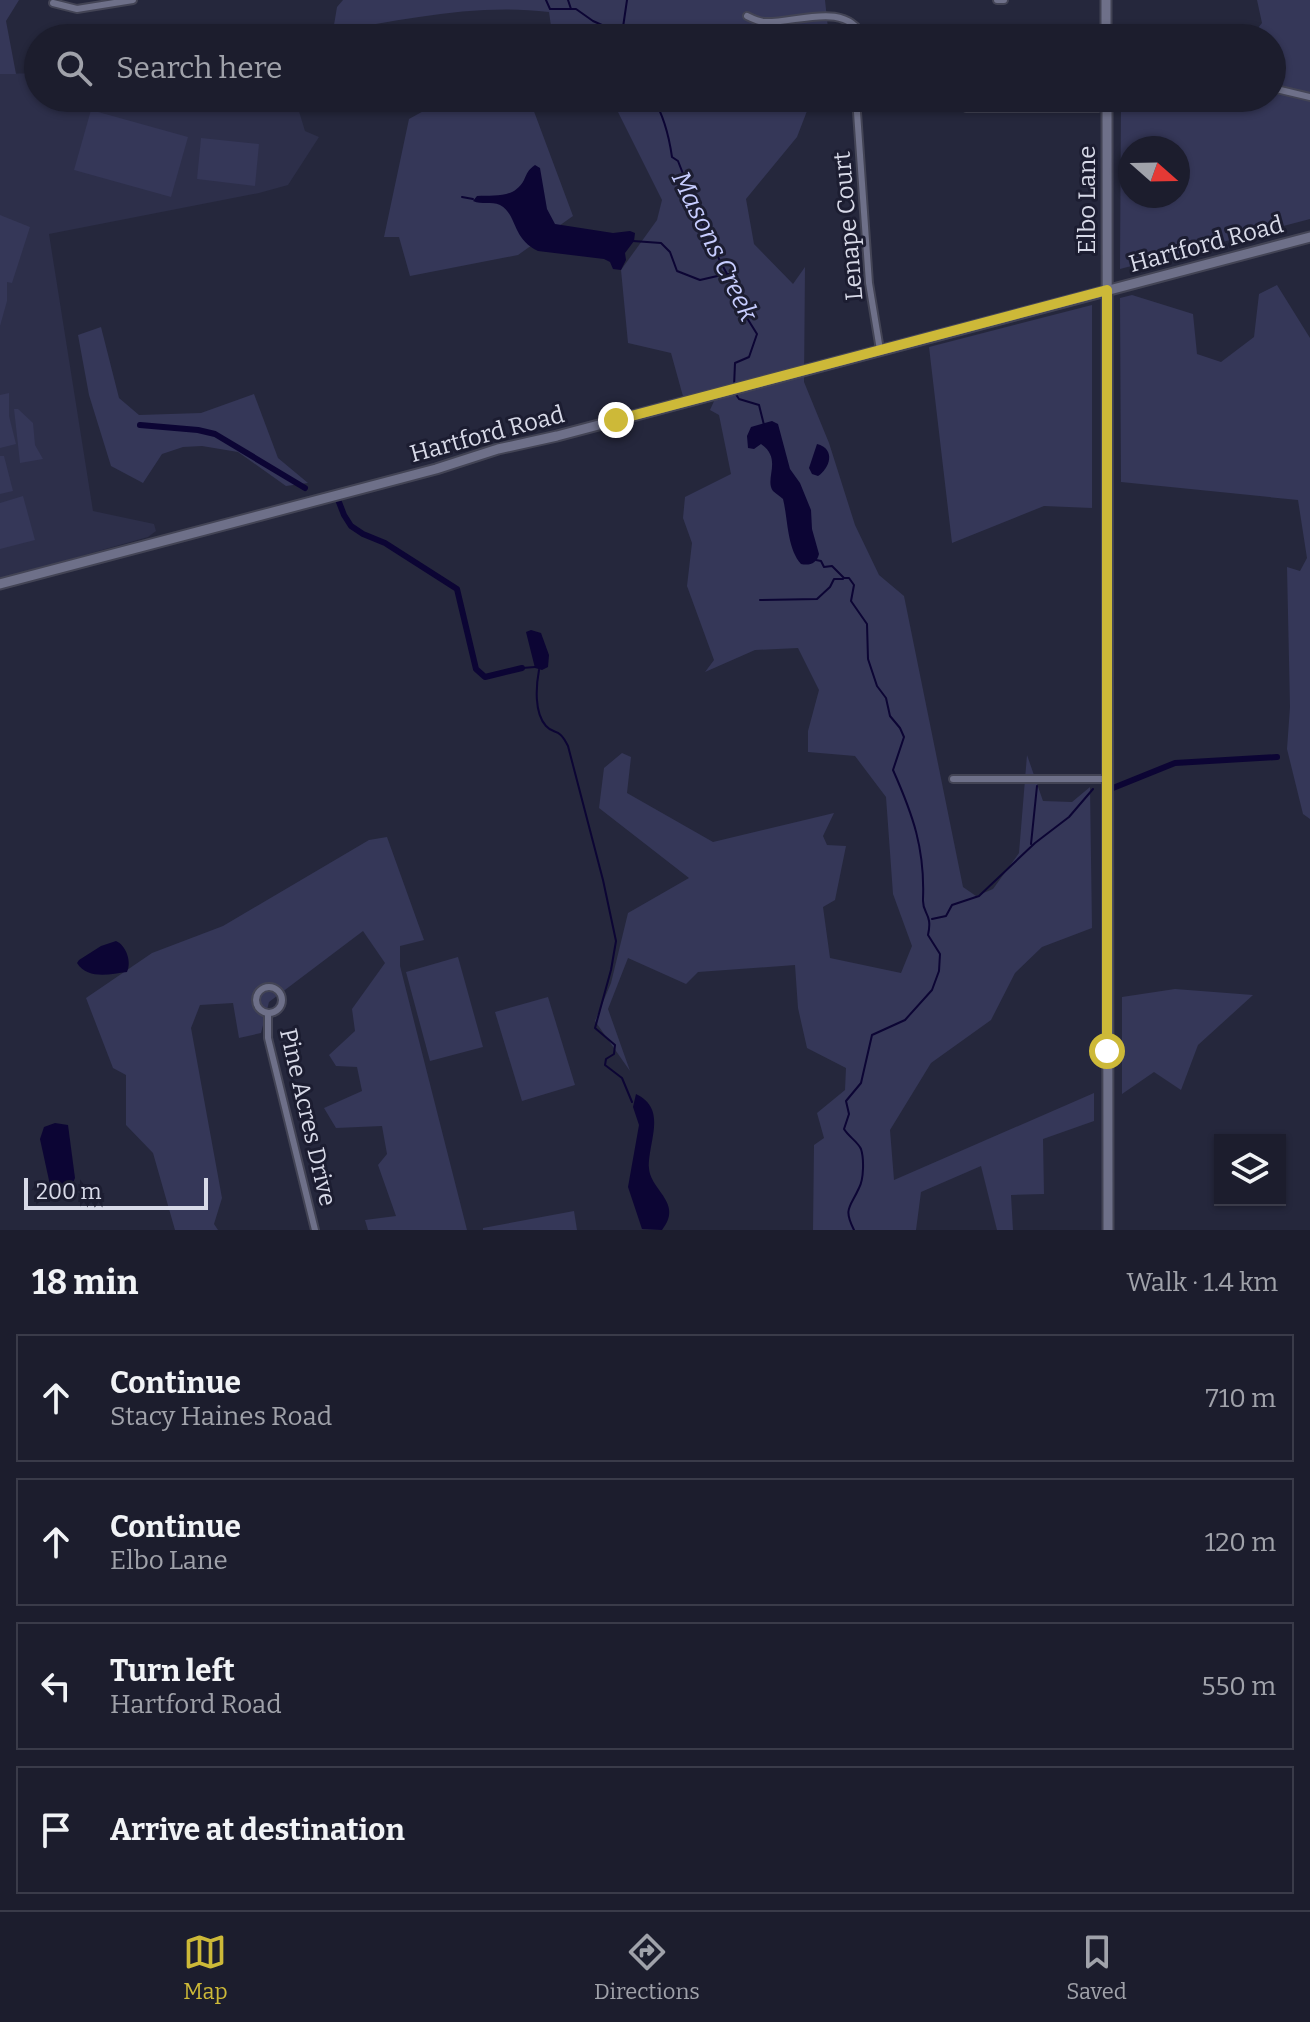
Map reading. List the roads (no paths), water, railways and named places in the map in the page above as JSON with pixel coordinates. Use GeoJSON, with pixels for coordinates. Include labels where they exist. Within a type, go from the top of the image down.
{"type":"FeatureCollection","features":[{"type":"Feature","properties":{"kind":"street"},"geometry":{"type":"LineString","coordinates":[[53,3],[77,9],[133,0]]}},
{"type":"Feature","properties":{"kind":"street"},"geometry":{"type":"LineString","coordinates":[[997,0],[1004,0]]}},
{"type":"Feature","properties":{"kind":"street"},"geometry":{"type":"LineString","coordinates":[[1106,0],[1106,24]]}},
{"type":"Feature","properties":{"kind":"street"},"geometry":{"type":"LineString","coordinates":[[747,16],[763,23],[809,8]]}},
{"type":"Feature","properties":{"kind":"street"},"geometry":{"type":"LineString","coordinates":[[842,10],[857,24]]}},
{"type":"Feature","properties":{"kind":"street"},"geometry":{"type":"LineString","coordinates":[[1286,91],[1310,97]]}},
{"type":"Feature","properties":{"kind":"street","name":"Lenape Court"},"geometry":{"type":"LineString","coordinates":[[857,112],[869,283],[880,350]]}},
{"type":"Feature","properties":{"kind":"street","name":"Elbo Lane"},"geometry":{"type":"LineString","coordinates":[[1108,112],[1108,1230]]}},
{"type":"Feature","properties":{"kind":"street","name":"Hartford Road"},"geometry":{"type":"LineString","coordinates":[[0,584],[436,469],[498,449],[1310,237]]}},
{"type":"Feature","properties":{"kind":"street"},"geometry":{"type":"LineString","coordinates":[[953,779],[1107,779]]}},
{"type":"Feature","properties":{"kind":"street","name":"Pine Acres Drive"},"geometry":{"type":"LineString","coordinates":[[266,987],[279,992],[281,999],[280,1006],[268,1013],[256,1004],[259,991],[266,987]]}},
{"type":"Feature","properties":{"kind":"street","name":"Pine Acres Drive"},"geometry":{"type":"LineString","coordinates":[[268,1013],[268,1038],[315,1230]]}},
{"type":"Feature","properties":{"kind":"waterway"},"geometry":{"type":"LineString","coordinates":[[546,0],[550,9],[576,9],[600,24]]}},
{"type":"Feature","properties":{"kind":"waterway"},"geometry":{"type":"LineString","coordinates":[[568,0],[571,9]]}},
{"type":"Feature","properties":{"kind":"waterway","name":"Masons Creek"},"geometry":{"type":"LineString","coordinates":[[623,24],[627,0]]}},
{"type":"Feature","properties":{"kind":"waterway","name":"Masons Creek"},"geometry":{"type":"LineString","coordinates":[[660,112],[672,157],[678,161],[709,240],[727,274],[733,274],[734,292],[745,299],[747,318],[757,334],[749,357],[735,363],[734,387]]}},
{"type":"Feature","properties":{"kind":"waterway"},"geometry":{"type":"LineString","coordinates":[[462,197],[473,199]]}},
{"type":"Feature","properties":{"kind":"waterway"},"geometry":{"type":"LineString","coordinates":[[633,241],[661,243],[670,252],[677,271],[700,280],[726,274]]}},
{"type":"Feature","properties":{"kind":"waterway","name":"Masons Creek"},"geometry":{"type":"LineString","coordinates":[[735,393],[739,399],[759,405],[764,425]]}},
{"type":"Feature","properties":{"kind":"waterway"},"geometry":{"type":"LineString","coordinates":[[140,425],[215,434],[305,488]]}},
{"type":"Feature","properties":{"kind":"waterway"},"geometry":{"type":"LineString","coordinates":[[337,497],[351,526],[385,543],[457,589],[476,669],[485,677],[522,668]]}},
{"type":"Feature","properties":{"kind":"waterway","name":"Masons Creek"},"geometry":{"type":"LineString","coordinates":[[816,560],[821,561],[824,567],[832,566],[854,585],[851,601],[867,624],[868,659],[877,686],[886,698],[890,716],[904,737],[893,770],[916,833],[922,864],[923,904],[929,922],[928,935],[940,954],[939,971],[932,990],[905,1020],[872,1035],[861,1083],[846,1101],[849,1114],[844,1129],[860,1146],[863,1163],[861,1184],[848,1212],[854,1230]]}},
{"type":"Feature","properties":{"kind":"waterway"},"geometry":{"type":"LineString","coordinates":[[760,600],[817,599],[834,579],[843,579]]}},
{"type":"Feature","properties":{"kind":"waterway"},"geometry":{"type":"LineString","coordinates":[[522,668],[535,667]]}},
{"type":"Feature","properties":{"kind":"waterway"},"geometry":{"type":"LineString","coordinates":[[539,670],[539,714],[546,726],[562,736],[568,746],[616,941],[595,1028],[615,1045],[614,1054],[606,1059],[605,1065],[622,1078],[632,1102]]}},
{"type":"Feature","properties":{"kind":"waterway"},"geometry":{"type":"LineString","coordinates":[[1113,788],[1175,763],[1277,757]]}},
{"type":"Feature","properties":{"kind":"waterway"},"geometry":{"type":"LineString","coordinates":[[1031,844],[1037,786]]}},
{"type":"Feature","properties":{"kind":"waterway"},"geometry":{"type":"LineString","coordinates":[[932,919],[946,916],[952,905],[979,896],[1035,843],[1069,817],[1093,789]]}}]}
